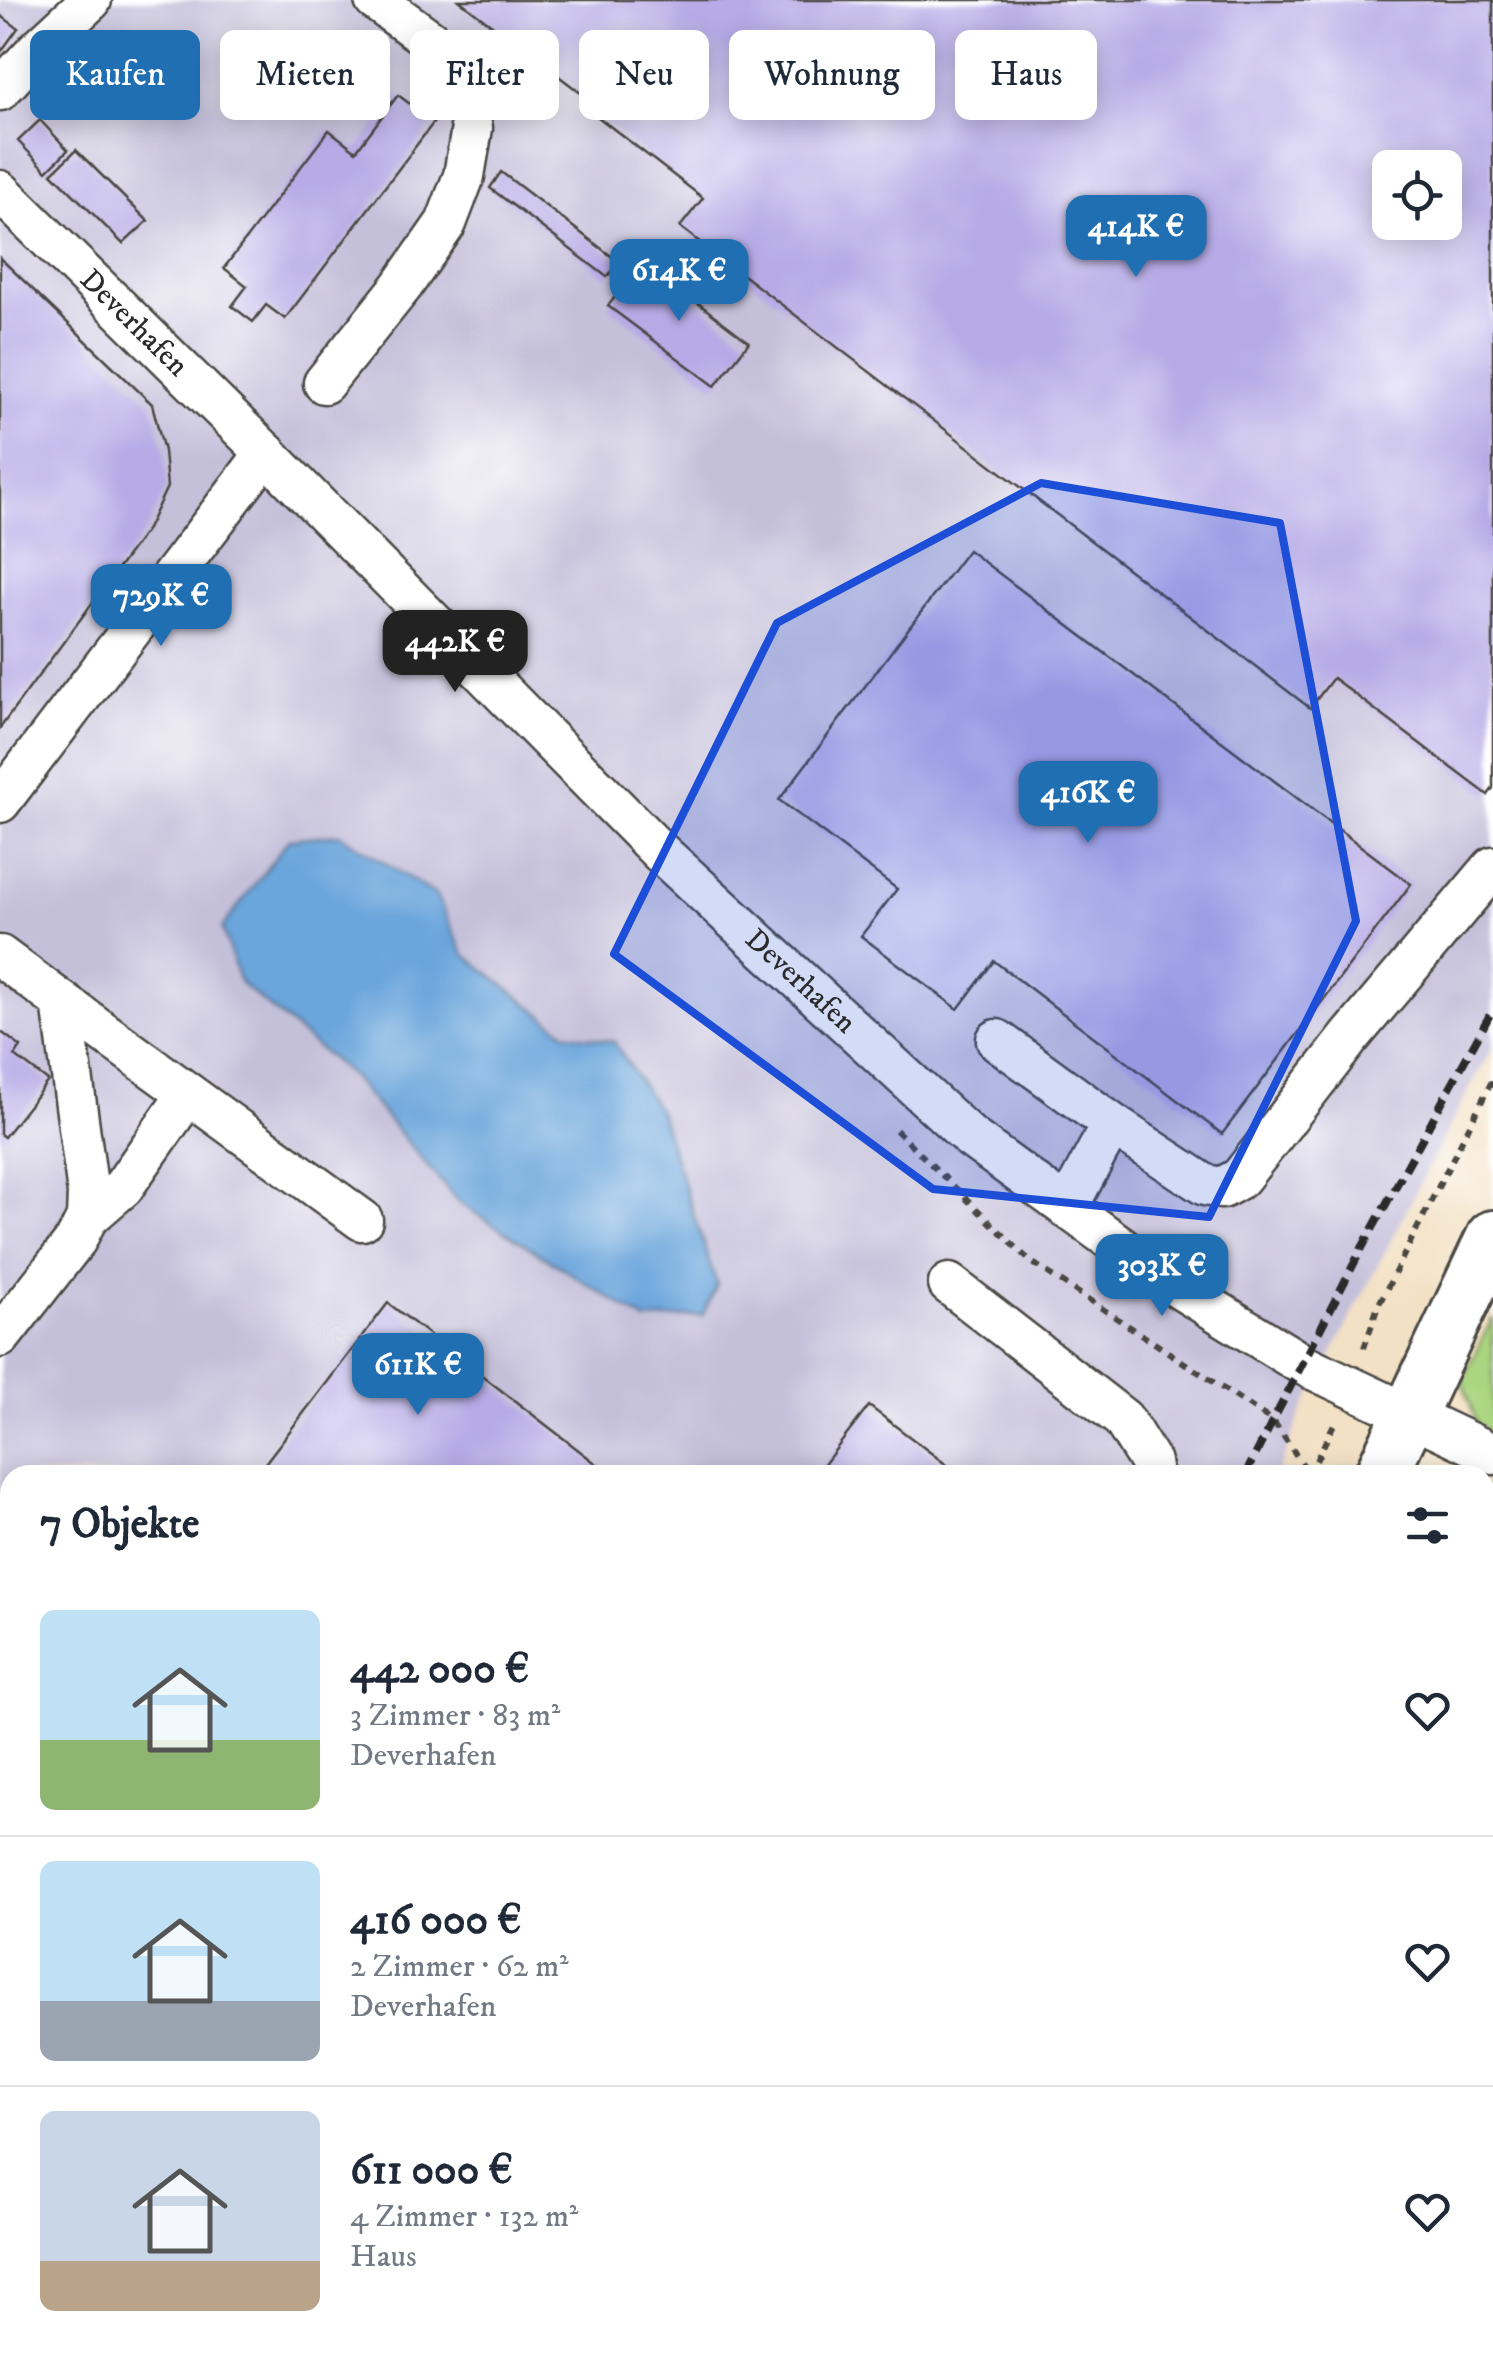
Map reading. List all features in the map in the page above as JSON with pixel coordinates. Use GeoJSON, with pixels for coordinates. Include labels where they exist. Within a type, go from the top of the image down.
{"type":"FeatureCollection","features":[{"type":"Feature","properties":{"kind":"main road"},"geometry":{"type":"LineString","coordinates":[[1385,1465],[1493,1237]]}},
{"type":"Feature","properties":{"kind":"street"},"geometry":{"type":"LineString","coordinates":[[0,90],[91,0]]}},
{"type":"Feature","properties":{"kind":"street"},"geometry":{"type":"LineString","coordinates":[[324,383],[446,224],[464,176],[472,128],[460,76],[430,40],[376,0]]}},
{"type":"Feature","properties":{"kind":"street","name":"Deverhafen"},"geometry":{"type":"LineString","coordinates":[[0,190],[266,453],[658,852],[970,1137],[1171,1283],[1302,1364],[1493,1454]]}},
{"type":"Feature","properties":{"kind":"street"},"geometry":{"type":"LineString","coordinates":[[0,802],[266,453]]}},
{"type":"Feature","properties":{"kind":"street"},"geometry":{"type":"LineString","coordinates":[[997,1040],[1112,1124],[1205,1185],[1222,1188],[1240,1178],[1350,1037],[1493,867]]}},
{"type":"Feature","properties":{"kind":"street"},"geometry":{"type":"LineString","coordinates":[[0,956],[362,1220]]}},
{"type":"Feature","properties":{"kind":"street"},"geometry":{"type":"LineString","coordinates":[[0,1337],[76,1240],[86,1218],[88,1193],[62,1002]]}},
{"type":"Feature","properties":{"kind":"street"},"geometry":{"type":"LineString","coordinates":[[86,1218],[123,1187],[188,1094]]}},
{"type":"Feature","properties":{"kind":"street"},"geometry":{"type":"LineString","coordinates":[[1067,1208],[1112,1124]]}},
{"type":"Feature","properties":{"kind":"street"},"geometry":{"type":"LineString","coordinates":[[949,1284],[1123,1419],[1150,1465]]}},
{"type":"Feature","properties":{"kind":"path"},"geometry":{"type":"LineString","coordinates":[[1314,1465],[1352,1388],[1378,1306],[1493,1080]]}},
{"type":"Feature","properties":{"kind":"highlighted area"},"geometry":{"type":"Polygon","coordinates":[[[1041,483],[1280,523],[1356,921],[1209,1217],[933,1189],[614,954],[777,623],[1041,483]]]}},
{"type":"Feature","properties":{"kind":"shaded area"},"geometry":{"type":"Polygon","coordinates":[[[0,0],[1493,0],[1493,1048],[1300,1416],[1281,1465],[0,1465],[0,0]]]}},
{"type":"Feature","properties":{"kind":"green space"},"geometry":{"type":"Polygon","coordinates":[[[1493,1317],[1493,1434],[1477,1425],[1462,1380],[1493,1317]]]}},
{"type":"Feature","properties":{"kind":"water"},"geometry":{"type":"Polygon","coordinates":[[[339,834],[436,895],[464,954],[566,1033],[614,1042],[660,1113],[717,1285],[703,1315],[646,1321],[458,1202],[349,1074],[240,983],[222,928],[289,839],[339,834]]]}},
{"type":"Feature","properties":{"kind":"building"},"geometry":{"type":"Polygon","coordinates":[[[459,0],[1493,0],[1493,788],[1488,795],[1333,678],[1310,708],[680,227],[703,198],[602,120],[709,120],[709,30],[579,30],[579,92],[559,76],[559,30],[498,30],[459,0]]]}},
{"type":"Feature","properties":{"kind":"building"},"geometry":{"type":"Polygon","coordinates":[[[0,15],[18,28],[0,53],[0,15]]]}},
{"type":"Feature","properties":{"kind":"building"},"geometry":{"type":"Polygon","coordinates":[[[398,95],[410,104],[410,120],[434,122],[285,319],[266,305],[253,322],[232,306],[247,286],[224,268],[329,130],[356,151],[379,120],[390,120],[390,106],[398,95]]]}},
{"type":"Feature","properties":{"kind":"building"},"geometry":{"type":"Polygon","coordinates":[[[40,120],[68,150],[47,171],[18,141],[40,120]]]}},
{"type":"Feature","properties":{"kind":"building"},"geometry":{"type":"Polygon","coordinates":[[[76,150],[148,221],[123,244],[52,173],[76,150]]]}},
{"type":"Feature","properties":{"kind":"building"},"geometry":{"type":"Polygon","coordinates":[[[501,172],[619,262],[607,277],[490,188],[501,172]]]}},
{"type":"Feature","properties":{"kind":"building"},"geometry":{"type":"Polygon","coordinates":[[[0,258],[152,404],[164,451],[167,487],[147,529],[0,728],[0,258]]]}},
{"type":"Feature","properties":{"kind":"building"},"geometry":{"type":"Polygon","coordinates":[[[643,261],[749,342],[715,386],[608,306],[643,261]]]}},
{"type":"Feature","properties":{"kind":"building"},"geometry":{"type":"Polygon","coordinates":[[[968,550],[1411,884],[1222,1134],[994,961],[958,1009],[861,936],[897,889],[779,800],[968,550]]]}},
{"type":"Feature","properties":{"kind":"building"},"geometry":{"type":"Polygon","coordinates":[[[0,1031],[21,1047],[15,1056],[48,1081],[4,1137],[0,1134],[0,1031]]]}},
{"type":"Feature","properties":{"kind":"building"},"geometry":{"type":"Polygon","coordinates":[[[388,1303],[598,1465],[264,1465],[388,1303]]]}},
{"type":"Feature","properties":{"kind":"building"},"geometry":{"type":"Polygon","coordinates":[[[869,1406],[947,1465],[824,1465],[869,1406]]]}},
{"type":"Feature","properties":{"kind":"railway"},"geometry":{"type":"LineString","coordinates":[[1250,1465],[1362,1248],[1493,1009]]}}]}
